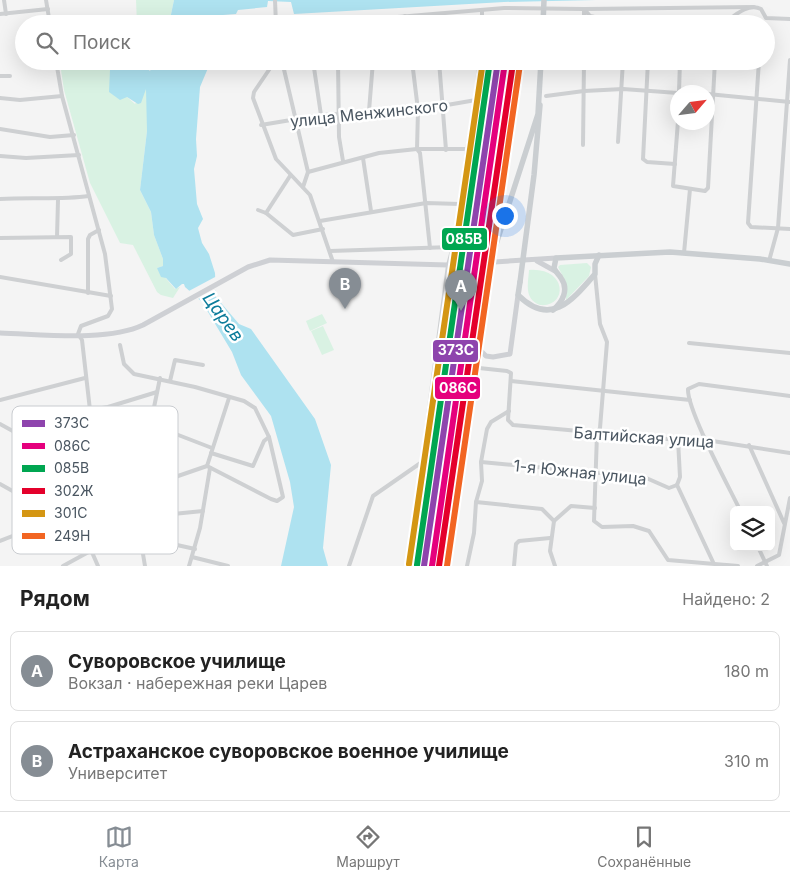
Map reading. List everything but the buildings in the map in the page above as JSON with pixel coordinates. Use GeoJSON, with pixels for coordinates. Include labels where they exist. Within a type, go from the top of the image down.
{"type":"FeatureCollection","features":[{"type":"Feature","properties":{"kind":"main road"},"geometry":{"type":"LineString","coordinates":[[543,15],[544,0]]}},
{"type":"Feature","properties":{"kind":"main road"},"geometry":{"type":"LineString","coordinates":[[540,106],[490,263],[479,344],[483,353],[489,357],[510,354],[534,175],[540,106],[541,70]]}},
{"type":"Feature","properties":{"kind":"main road"},"geometry":{"type":"LineString","coordinates":[[0,333],[78,334],[126,332],[248,267],[270,260],[448,265],[599,255],[684,253],[769,260],[790,264]]}},
{"type":"Feature","properties":{"kind":"main road"},"geometry":{"type":"LineString","coordinates":[[518,295],[533,308],[544,311],[553,310],[571,298],[595,274],[595,264],[599,255]]}},
{"type":"Feature","properties":{"kind":"main road"},"geometry":{"type":"LineString","coordinates":[[556,258],[554,266],[556,272]]}},
{"type":"Feature","properties":{"kind":"main road"},"geometry":{"type":"LineString","coordinates":[[534,260],[556,272],[562,279],[565,288],[560,302],[553,310]]}},
{"type":"Feature","properties":{"kind":"street"},"geometry":{"type":"LineString","coordinates":[[4,0],[6,14]]}},
{"type":"Feature","properties":{"kind":"street"},"geometry":{"type":"LineString","coordinates":[[46,0],[49,15]]}},
{"type":"Feature","properties":{"kind":"street"},"geometry":{"type":"LineString","coordinates":[[275,0],[275,15]]}},
{"type":"Feature","properties":{"kind":"street"},"geometry":{"type":"LineString","coordinates":[[736,15],[754,7]]}},
{"type":"Feature","properties":{"kind":"street"},"geometry":{"type":"LineString","coordinates":[[420,15],[504,8],[754,7],[762,9],[765,15]]}},
{"type":"Feature","properties":{"kind":"street"},"geometry":{"type":"LineString","coordinates":[[0,14],[48,9]]}},
{"type":"Feature","properties":{"kind":"street"},"geometry":{"type":"LineString","coordinates":[[584,9],[591,15]]}},
{"type":"Feature","properties":{"kind":"street"},"geometry":{"type":"LineString","coordinates":[[584,9],[584,15]]}},
{"type":"Feature","properties":{"kind":"street"},"geometry":{"type":"LineString","coordinates":[[482,10],[482,15]]}},
{"type":"Feature","properties":{"kind":"street"},"geometry":{"type":"LineString","coordinates":[[775,18],[790,19]]}},
{"type":"Feature","properties":{"kind":"street"},"geometry":{"type":"LineString","coordinates":[[769,260],[778,228],[790,60]]}},
{"type":"Feature","properties":{"kind":"street"},"geometry":{"type":"LineString","coordinates":[[58,70],[62,96],[105,254],[111,296],[112,309],[110,314],[80,326],[78,334],[82,340],[89,406]]}},
{"type":"Feature","properties":{"kind":"street"},"geometry":{"type":"LineString","coordinates":[[269,70],[253,95],[262,126],[276,159],[310,195],[333,262]]}},
{"type":"Feature","properties":{"kind":"street"},"geometry":{"type":"LineString","coordinates":[[284,70],[308,172],[303,187]]}},
{"type":"Feature","properties":{"kind":"street"},"geometry":{"type":"LineString","coordinates":[[314,70],[321,115]]}},
{"type":"Feature","properties":{"kind":"street"},"geometry":{"type":"LineString","coordinates":[[338,70],[338,113],[343,161]]}},
{"type":"Feature","properties":{"kind":"street"},"geometry":{"type":"LineString","coordinates":[[369,112],[372,70]]}},
{"type":"Feature","properties":{"kind":"street"},"geometry":{"type":"LineString","coordinates":[[413,70],[418,110],[417,149],[420,153],[430,248]]}},
{"type":"Feature","properties":{"kind":"street"},"geometry":{"type":"LineString","coordinates":[[440,70],[446,150]]}},
{"type":"Feature","properties":{"kind":"street"},"geometry":{"type":"LineString","coordinates":[[408,566],[448,265],[457,232],[467,149],[476,100],[478,70]]}},
{"type":"Feature","properties":{"kind":"street"},"geometry":{"type":"LineString","coordinates":[[583,145],[584,70]]}},
{"type":"Feature","properties":{"kind":"street"},"geometry":{"type":"LineString","coordinates":[[618,142],[623,70]]}},
{"type":"Feature","properties":{"kind":"street"},"geometry":{"type":"LineString","coordinates":[[648,70],[644,160],[675,164]]}},
{"type":"Feature","properties":{"kind":"street"},"geometry":{"type":"LineString","coordinates":[[678,85],[679,70]]}},
{"type":"Feature","properties":{"kind":"street"},"geometry":{"type":"LineString","coordinates":[[714,85],[715,70]]}},
{"type":"Feature","properties":{"kind":"street"},"geometry":{"type":"LineString","coordinates":[[758,70],[749,224],[751,227],[790,229]]}},
{"type":"Feature","properties":{"kind":"street"},"geometry":{"type":"LineString","coordinates":[[0,76],[10,76]]}},
{"type":"Feature","properties":{"kind":"street"},"geometry":{"type":"LineString","coordinates":[[546,96],[584,90],[623,88],[670,92]]}},
{"type":"Feature","properties":{"kind":"street"},"geometry":{"type":"LineString","coordinates":[[715,94],[788,102]]}},
{"type":"Feature","properties":{"kind":"street"},"geometry":{"type":"LineString","coordinates":[[0,98],[20,100],[62,96]]}},
{"type":"Feature","properties":{"kind":"street","name":"улица Менжинского"},"geometry":{"type":"LineString","coordinates":[[262,126],[321,115],[418,110],[476,100]]}},
{"type":"Feature","properties":{"kind":"street"},"geometry":{"type":"LineString","coordinates":[[0,129],[50,137],[74,135]]}},
{"type":"Feature","properties":{"kind":"street"},"geometry":{"type":"LineString","coordinates":[[677,130],[673,186],[706,190],[711,130]]}},
{"type":"Feature","properties":{"kind":"street"},"geometry":{"type":"LineString","coordinates":[[308,172],[343,161],[379,153],[417,149],[467,149]]}},
{"type":"Feature","properties":{"kind":"street"},"geometry":{"type":"LineString","coordinates":[[0,156],[26,158],[79,155]]}},
{"type":"Feature","properties":{"kind":"street"},"geometry":{"type":"LineString","coordinates":[[363,158],[371,211]]}},
{"type":"Feature","properties":{"kind":"street"},"geometry":{"type":"LineString","coordinates":[[266,213],[290,176]]}},
{"type":"Feature","properties":{"kind":"street"},"geometry":{"type":"LineString","coordinates":[[684,253],[690,189]]}},
{"type":"Feature","properties":{"kind":"street"},"geometry":{"type":"LineString","coordinates":[[0,199],[30,197],[58,200],[89,196]]}},
{"type":"Feature","properties":{"kind":"street"},"geometry":{"type":"LineString","coordinates":[[58,200],[58,237]]}},
{"type":"Feature","properties":{"kind":"street"},"geometry":{"type":"LineString","coordinates":[[320,222],[371,211],[426,203],[460,204]]}},
{"type":"Feature","properties":{"kind":"street"},"geometry":{"type":"LineString","coordinates":[[258,210],[266,213],[293,235],[323,229]]}},
{"type":"Feature","properties":{"kind":"street"},"geometry":{"type":"LineString","coordinates":[[88,293],[89,237],[99,230]]}},
{"type":"Feature","properties":{"kind":"street"},"geometry":{"type":"LineString","coordinates":[[0,238],[71,237],[71,254],[61,260]]}},
{"type":"Feature","properties":{"kind":"street"},"geometry":{"type":"LineString","coordinates":[[330,250],[452,247]]}},
{"type":"Feature","properties":{"kind":"street"},"geometry":{"type":"LineString","coordinates":[[595,274],[600,324],[607,342],[600,428],[597,434],[594,521],[602,527],[633,526],[642,528],[651,533],[668,560],[713,562],[738,566]]}},
{"type":"Feature","properties":{"kind":"street"},"geometry":{"type":"LineString","coordinates":[[0,277],[111,296]]}},
{"type":"Feature","properties":{"kind":"street"},"geometry":{"type":"LineString","coordinates":[[467,566],[474,533],[476,502],[482,481],[481,462],[488,425],[509,411],[511,381],[511,375],[508,371],[479,368],[473,362],[471,346],[474,329],[481,324]]}},
{"type":"Feature","properties":{"kind":"street"},"geometry":{"type":"LineString","coordinates":[[689,343],[790,353]]}},
{"type":"Feature","properties":{"kind":"street"},"geometry":{"type":"LineString","coordinates":[[120,345],[123,361],[131,372],[244,401],[255,408],[265,424],[283,497],[277,501],[261,495],[208,467],[178,475]]}},
{"type":"Feature","properties":{"kind":"street"},"geometry":{"type":"LineString","coordinates":[[170,381],[175,360],[203,365]]}},
{"type":"Feature","properties":{"kind":"street"},"geometry":{"type":"LineString","coordinates":[[0,400],[85,378]]}},
{"type":"Feature","properties":{"kind":"street"},"geometry":{"type":"LineString","coordinates":[[154,406],[160,378]]}},
{"type":"Feature","properties":{"kind":"street"},"geometry":{"type":"LineString","coordinates":[[511,381],[690,400]]}},
{"type":"Feature","properties":{"kind":"street"},"geometry":{"type":"LineString","coordinates":[[738,506],[706,440],[688,391],[692,386],[699,384],[790,396]]}},
{"type":"Feature","properties":{"kind":"street"},"geometry":{"type":"LineString","coordinates":[[114,406],[157,392]]}},
{"type":"Feature","properties":{"kind":"street"},"geometry":{"type":"LineString","coordinates":[[189,566],[195,549],[203,511],[212,450],[229,398]]}},
{"type":"Feature","properties":{"kind":"street","name":"Балтийская улица"},"geometry":{"type":"LineString","coordinates":[[509,411],[508,420],[513,425],[597,434],[678,440],[706,440],[749,445],[790,453]]}},
{"type":"Feature","properties":{"kind":"street"},"geometry":{"type":"LineString","coordinates":[[0,424],[12,430]]}},
{"type":"Feature","properties":{"kind":"street"},"geometry":{"type":"LineString","coordinates":[[178,436],[252,466],[264,441],[269,437]]}},
{"type":"Feature","properties":{"kind":"street"},"geometry":{"type":"LineString","coordinates":[[678,440],[680,477],[677,486],[713,562]]}},
{"type":"Feature","properties":{"kind":"street"},"geometry":{"type":"LineString","coordinates":[[749,445],[784,523]]}},
{"type":"Feature","properties":{"kind":"street"},"geometry":{"type":"LineString","coordinates":[[349,566],[372,496],[422,462]]}},
{"type":"Feature","properties":{"kind":"street","name":"1-я Южная улица"},"geometry":{"type":"LineString","coordinates":[[481,462],[595,474],[644,477],[669,488],[677,486]]}},
{"type":"Feature","properties":{"kind":"street"},"geometry":{"type":"LineString","coordinates":[[0,484],[12,491]]}},
{"type":"Feature","properties":{"kind":"street"},"geometry":{"type":"LineString","coordinates":[[757,566],[766,564],[779,555],[790,498]]}},
{"type":"Feature","properties":{"kind":"street"},"geometry":{"type":"LineString","coordinates":[[476,502],[542,509],[554,521]]}},
{"type":"Feature","properties":{"kind":"street"},"geometry":{"type":"LineString","coordinates":[[555,566],[551,554],[550,538],[554,521],[571,506],[595,508]]}},
{"type":"Feature","properties":{"kind":"street"},"geometry":{"type":"LineString","coordinates":[[178,514],[203,511]]}},
{"type":"Feature","properties":{"kind":"street"},"geometry":{"type":"LineString","coordinates":[[0,541],[12,536]]}},
{"type":"Feature","properties":{"kind":"street"},"geometry":{"type":"LineString","coordinates":[[514,566],[516,544],[519,541],[550,538]]}},
{"type":"Feature","properties":{"kind":"street"},"geometry":{"type":"LineString","coordinates":[[178,546],[195,549]]}},
{"type":"Feature","properties":{"kind":"street"},"geometry":{"type":"LineString","coordinates":[[760,551],[766,564]]}},
{"type":"Feature","properties":{"kind":"street"},"geometry":{"type":"LineString","coordinates":[[63,566],[84,554]]}},
{"type":"Feature","properties":{"kind":"street"},"geometry":{"type":"LineString","coordinates":[[93,554],[98,566]]}},
{"type":"Feature","properties":{"kind":"street"},"geometry":{"type":"LineString","coordinates":[[192,557],[228,566]]}},
{"type":"Feature","properties":{"kind":"green space"},"geometry":{"type":"Polygon","coordinates":[[[136,0],[174,0],[171,15],[137,15],[136,0]]]}},
{"type":"Feature","properties":{"kind":"green space"},"geometry":{"type":"Polygon","coordinates":[[[61,70],[110,70],[127,97],[135,104],[147,87],[147,131],[140,190],[151,212],[154,235],[163,259],[163,266],[157,268],[175,289],[180,287],[173,298],[157,292],[133,245],[120,243],[90,183],[64,90],[61,70]]]}},
{"type":"Feature","properties":{"kind":"green space"},"geometry":{"type":"Polygon","coordinates":[[[587,263],[591,267],[589,276],[566,300],[566,282],[558,267],[560,265],[587,263]]]}},
{"type":"Feature","properties":{"kind":"green space"},"geometry":{"type":"Polygon","coordinates":[[[529,270],[542,271],[551,275],[557,281],[560,288],[556,300],[549,304],[540,305],[531,299],[528,290],[529,270]]]}},
{"type":"Feature","properties":{"kind":"green space"},"geometry":{"type":"Polygon","coordinates":[[[322,314],[327,323],[310,331],[306,321],[322,314]]]}},
{"type":"Feature","properties":{"kind":"green space"},"geometry":{"type":"Polygon","coordinates":[[[323,326],[334,350],[322,355],[311,331],[323,326]]]}},
{"type":"Feature","properties":{"kind":"water"},"geometry":{"type":"Polygon","coordinates":[[[174,0],[596,0],[504,2],[294,14],[291,2],[268,1],[267,7],[238,10],[236,14],[171,15],[174,0]]]}},
{"type":"Feature","properties":{"kind":"water","name":"Царев"},"geometry":{"type":"Polygon","coordinates":[[[110,70],[207,70],[200,87],[196,139],[197,156],[194,169],[197,204],[203,219],[198,228],[202,243],[209,254],[215,273],[216,297],[239,324],[251,329],[315,419],[331,465],[323,548],[328,566],[281,566],[294,507],[290,482],[271,416],[241,375],[232,352],[202,302],[184,284],[176,289],[166,278],[161,277],[157,268],[163,266],[163,259],[154,235],[151,212],[140,190],[147,131],[146,89],[141,103],[138,104],[127,97],[120,100],[109,92],[110,70]]]}},
{"type":"Feature","properties":{"kind":"pier"},"geometry":{"type":"Polygon","coordinates":[[[217,276],[218,289],[196,300],[187,292],[217,276]]]}},
{"type":"Feature","properties":{"kind":"transit line","name":"301С"},"geometry":{"type":"LineString","coordinates":[[409,564],[482,70]]}},
{"type":"Feature","properties":{"kind":"transit line","name":"085В"},"geometry":{"type":"LineString","coordinates":[[417,565],[489,70]]}},
{"type":"Feature","properties":{"kind":"transit line","name":"373C"},"geometry":{"type":"LineString","coordinates":[[424,566],[497,70]]}},
{"type":"Feature","properties":{"kind":"transit line","name":"086С"},"geometry":{"type":"LineString","coordinates":[[432,566],[504,70]]}},
{"type":"Feature","properties":{"kind":"transit line","name":"302Ж"},"geometry":{"type":"LineString","coordinates":[[439,566],[512,70]]}},
{"type":"Feature","properties":{"kind":"transit line","name":"249Н"},"geometry":{"type":"LineString","coordinates":[[447,566],[519,70]]}},
{"type":"Feature","properties":{"kind":"place","name":"Астраханское суворовское военное училище"},"geometry":{"type":"Point","coordinates":[345,309]}},
{"type":"Feature","properties":{"kind":"place","name":"Суворовское училище"},"geometry":{"type":"Point","coordinates":[461,311]}}]}
